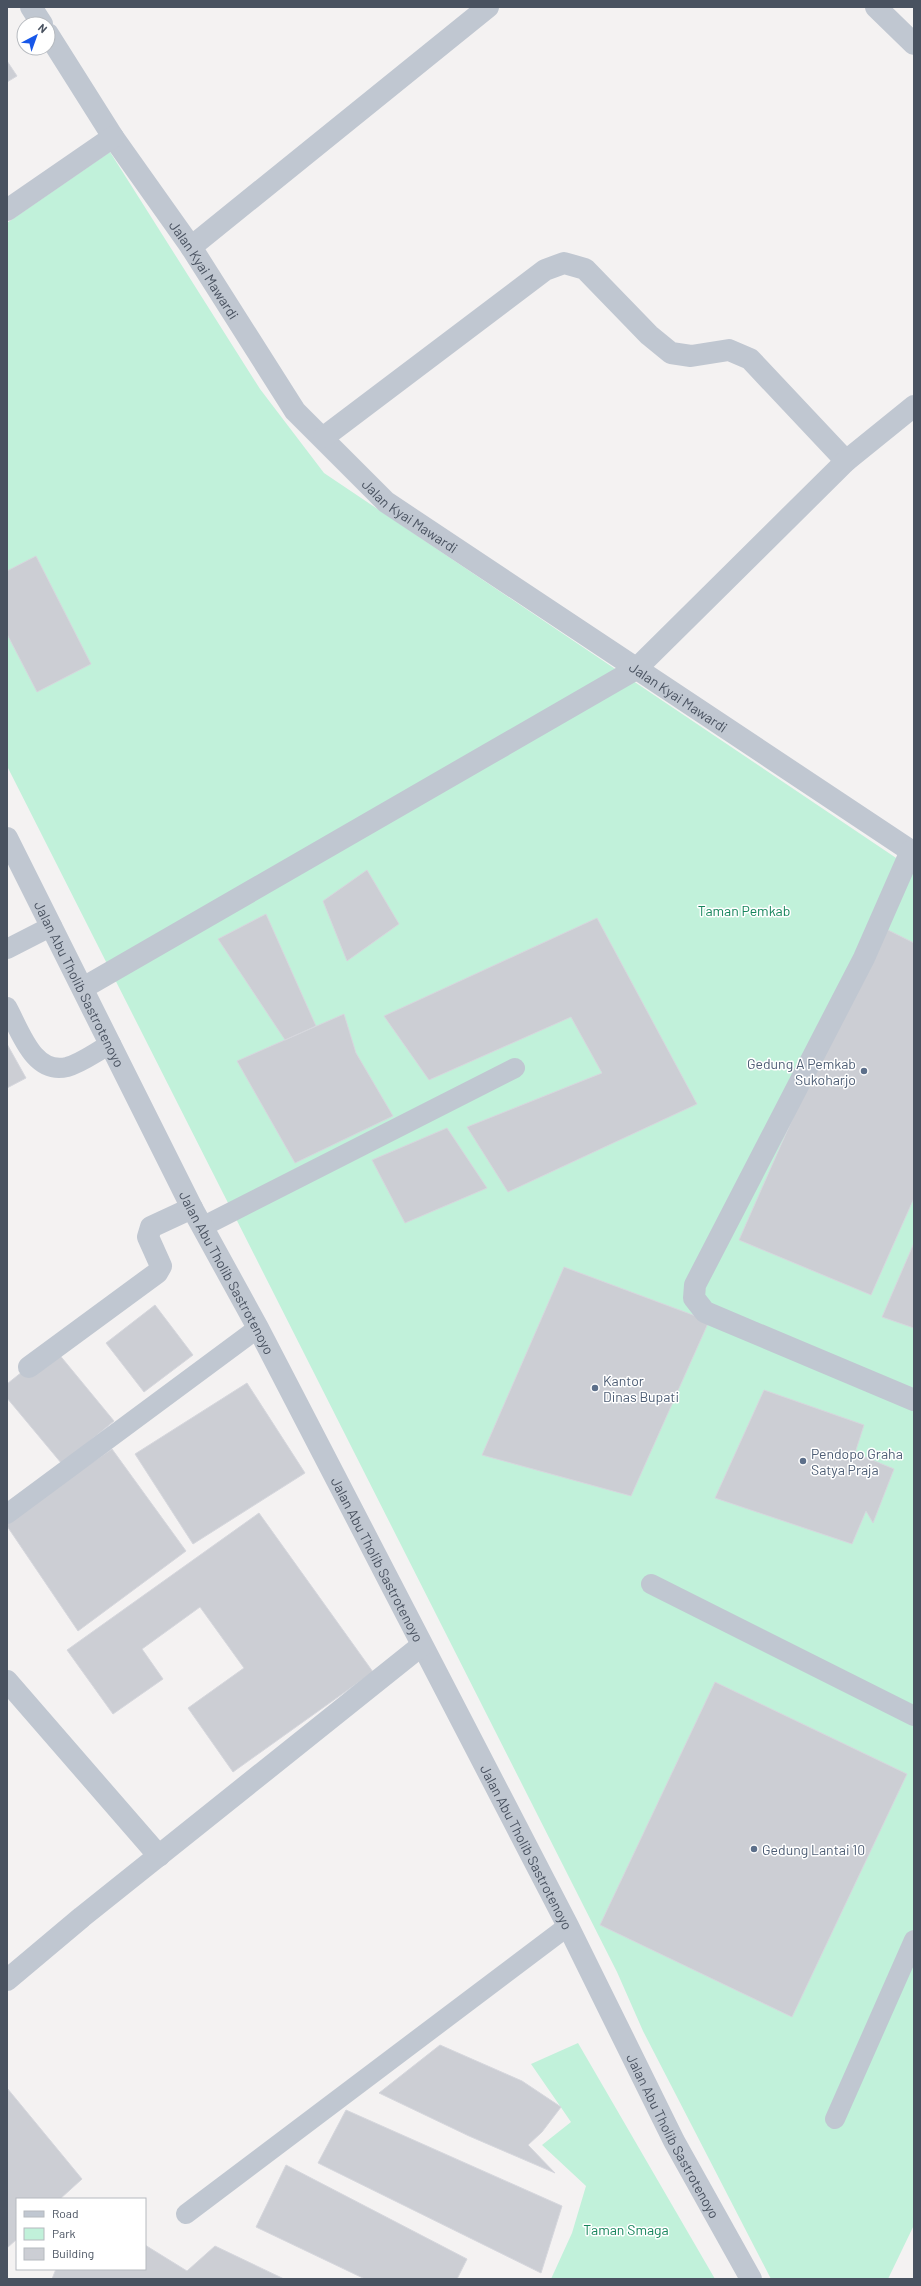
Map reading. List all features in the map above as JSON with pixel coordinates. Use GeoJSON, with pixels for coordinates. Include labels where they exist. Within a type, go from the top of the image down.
{"type":"FeatureCollection","features":[{"type":"Feature","properties":{"kind":"street"},"geometry":{"type":"LineString","coordinates":[[31,7],[37,16]]}},
{"type":"Feature","properties":{"kind":"street"},"geometry":{"type":"LineString","coordinates":[[191,247],[488,7]]}},
{"type":"Feature","properties":{"kind":"street"},"geometry":{"type":"LineString","coordinates":[[876,7],[914,44]]}},
{"type":"Feature","properties":{"kind":"street","name":"Jalan Kyai Mawardi"},"geometry":{"type":"LineString","coordinates":[[56,47],[113,137],[191,247],[295,411],[324,437],[386,502],[913,852]]}},
{"type":"Feature","properties":{"kind":"street"},"geometry":{"type":"LineString","coordinates":[[7,210],[113,137]]}},
{"type":"Feature","properties":{"kind":"street"},"geometry":{"type":"LineString","coordinates":[[324,437],[545,270],[564,263],[584,269],[649,335],[671,353],[691,356],[729,350],[750,359],[846,461]]}},
{"type":"Feature","properties":{"kind":"street"},"geometry":{"type":"LineString","coordinates":[[83,988],[636,669],[846,461],[914,406]]}},
{"type":"Feature","properties":{"kind":"street","name":"Jalan Abu Tholib Sastrotenoyo"},"geometry":{"type":"LineString","coordinates":[[7,838],[192,1208],[258,1328],[421,1646],[568,1926],[674,2141],[751,2279]]}},
{"type":"Feature","properties":{"kind":"street"},"geometry":{"type":"LineString","coordinates":[[913,852],[864,958],[695,1285],[694,1298],[705,1312],[914,1400]]}},
{"type":"Feature","properties":{"kind":"street"},"geometry":{"type":"LineString","coordinates":[[29,1367],[157,1272],[161,1266],[148,1237],[151,1227],[192,1208]]}},
{"type":"Feature","properties":{"kind":"street"},"geometry":{"type":"LineString","coordinates":[[7,1980],[421,1646]]}},
{"type":"Feature","properties":{"kind":"street"},"geometry":{"type":"LineString","coordinates":[[7,1681],[159,1856]]}},
{"type":"Feature","properties":{"kind":"lane"},"geometry":{"type":"LineString","coordinates":[[7,949],[52,926]]}},
{"type":"Feature","properties":{"kind":"lane"},"geometry":{"type":"LineString","coordinates":[[7,1007],[33,1054],[39,1062],[48,1067],[69,1066],[111,1044]]}},
{"type":"Feature","properties":{"kind":"lane"},"geometry":{"type":"LineString","coordinates":[[202,1227],[515,1068]]}},
{"type":"Feature","properties":{"kind":"lane"},"geometry":{"type":"LineString","coordinates":[[7,1514],[258,1328]]}},
{"type":"Feature","properties":{"kind":"lane"},"geometry":{"type":"LineString","coordinates":[[651,1584],[914,1716]]}},
{"type":"Feature","properties":{"kind":"lane"},"geometry":{"type":"LineString","coordinates":[[186,2214],[568,1926]]}},
{"type":"Feature","properties":{"kind":"lane"},"geometry":{"type":"LineString","coordinates":[[835,2119],[914,1940]]}},
{"type":"Feature","properties":{"kind":"green space","name":"Taman Pemkab"},"geometry":{"type":"Polygon","coordinates":[[[110,152],[260,389],[324,473],[914,870],[914,2225],[888,2279],[771,2279],[643,2031],[617,1972],[7,766],[7,223],[110,152]]]}},
{"type":"Feature","properties":{"kind":"green space","name":"Taman Smaga"},"geometry":{"type":"Polygon","coordinates":[[[578,2043],[715,2279],[551,2279],[572,2233],[586,2186],[542,2145],[571,2122],[531,2064],[578,2043]]]}},
{"type":"Feature","properties":{"kind":"building"},"geometry":{"type":"Polygon","coordinates":[[[7,61],[17,76],[7,82],[7,61]]]}},
{"type":"Feature","properties":{"kind":"building"},"geometry":{"type":"Polygon","coordinates":[[[36,556],[91,664],[37,692],[7,634],[7,571],[36,556]]]}},
{"type":"Feature","properties":{"kind":"building"},"geometry":{"type":"Polygon","coordinates":[[[367,870],[399,924],[347,961],[323,901],[367,870]]]}},
{"type":"Feature","properties":{"kind":"building"},"geometry":{"type":"Polygon","coordinates":[[[266,914],[316,1026],[285,1040],[218,939],[266,914]]]}},
{"type":"Feature","properties":{"kind":"building"},"geometry":{"type":"Polygon","coordinates":[[[597,918],[697,1104],[508,1192],[467,1127],[602,1073],[571,1017],[429,1080],[384,1016],[597,918]]]}},
{"type":"Feature","properties":{"kind":"building","name":"Gedung A Pemkab Sukoharjo"},"geometry":{"type":"Polygon","coordinates":[[[878,925],[914,943],[914,1198],[871,1295],[739,1240],[878,925]]]}},
{"type":"Feature","properties":{"kind":"building"},"geometry":{"type":"Polygon","coordinates":[[[344,1014],[356,1053],[393,1116],[295,1163],[237,1061],[344,1014]]]}},
{"type":"Feature","properties":{"kind":"building"},"geometry":{"type":"Polygon","coordinates":[[[7,1044],[26,1078],[7,1088],[7,1044]]]}},
{"type":"Feature","properties":{"kind":"building"},"geometry":{"type":"Polygon","coordinates":[[[447,1128],[487,1188],[405,1223],[372,1160],[447,1128]]]}},
{"type":"Feature","properties":{"kind":"building"},"geometry":{"type":"Polygon","coordinates":[[[914,1243],[914,1328],[882,1317],[914,1243]]]}},
{"type":"Feature","properties":{"kind":"building","name":"Kantor Dinas Bupati"},"geometry":{"type":"Polygon","coordinates":[[[564,1267],[709,1321],[631,1496],[482,1455],[564,1267]]]}},
{"type":"Feature","properties":{"kind":"building"},"geometry":{"type":"Polygon","coordinates":[[[155,1305],[193,1355],[144,1392],[106,1343],[155,1305]]]}},
{"type":"Feature","properties":{"kind":"building"},"geometry":{"type":"Polygon","coordinates":[[[53,1347],[114,1421],[62,1464],[7,1398],[7,1384],[53,1347]]]}},
{"type":"Feature","properties":{"kind":"building"},"geometry":{"type":"Polygon","coordinates":[[[247,1383],[305,1473],[193,1544],[135,1454],[247,1383]]]}},
{"type":"Feature","properties":{"kind":"building","name":"Pendopo Graha Satya Praja"},"geometry":{"type":"Polygon","coordinates":[[[764,1390],[864,1425],[855,1453],[894,1469],[873,1523],[866,1511],[852,1544],[715,1498],[764,1390]]]}},
{"type":"Feature","properties":{"kind":"building"},"geometry":{"type":"Polygon","coordinates":[[[112,1449],[186,1551],[78,1631],[7,1526],[7,1520],[112,1449]]]}},
{"type":"Feature","properties":{"kind":"building"},"geometry":{"type":"Polygon","coordinates":[[[259,1513],[373,1672],[233,1772],[188,1708],[244,1668],[200,1607],[142,1649],[163,1679],[113,1714],[67,1650],[259,1513]]]}},
{"type":"Feature","properties":{"kind":"building","name":"Gedung Lantai 10"},"geometry":{"type":"Polygon","coordinates":[[[715,1682],[907,1774],[792,2017],[600,1925],[715,1682]]]}},
{"type":"Feature","properties":{"kind":"building"},"geometry":{"type":"Polygon","coordinates":[[[440,2045],[522,2081],[561,2107],[542,2132],[528,2145],[555,2173],[469,2136],[379,2093],[440,2045]]]}},
{"type":"Feature","properties":{"kind":"building"},"geometry":{"type":"Polygon","coordinates":[[[7,2088],[82,2179],[61,2198],[16,2198],[16,2240],[7,2248],[7,2088]]]}},
{"type":"Feature","properties":{"kind":"building"},"geometry":{"type":"Polygon","coordinates":[[[346,2110],[562,2206],[541,2273],[318,2163],[346,2110]]]}},
{"type":"Feature","properties":{"kind":"building"},"geometry":{"type":"Polygon","coordinates":[[[286,2165],[467,2259],[457,2279],[365,2279],[256,2227],[286,2165]]]}},
{"type":"Feature","properties":{"kind":"building"},"geometry":{"type":"Polygon","coordinates":[[[146,2246],[187,2271],[215,2246],[284,2279],[52,2279],[56,2270],[146,2270],[146,2246]]]}},
{"type":"Feature","properties":{"kind":"place","name":"Gedung A Pemkab Sukoharjo"},"geometry":{"type":"Point","coordinates":[864,1071]}},
{"type":"Feature","properties":{"kind":"place","name":"Kantor Dinas Bupati"},"geometry":{"type":"Point","coordinates":[595,1388]}},
{"type":"Feature","properties":{"kind":"place","name":"Pendopo Graha Satya Praja"},"geometry":{"type":"Point","coordinates":[803,1461]}},
{"type":"Feature","properties":{"kind":"place","name":"Gedung Lantai 10"},"geometry":{"type":"Point","coordinates":[754,1849]}}]}
